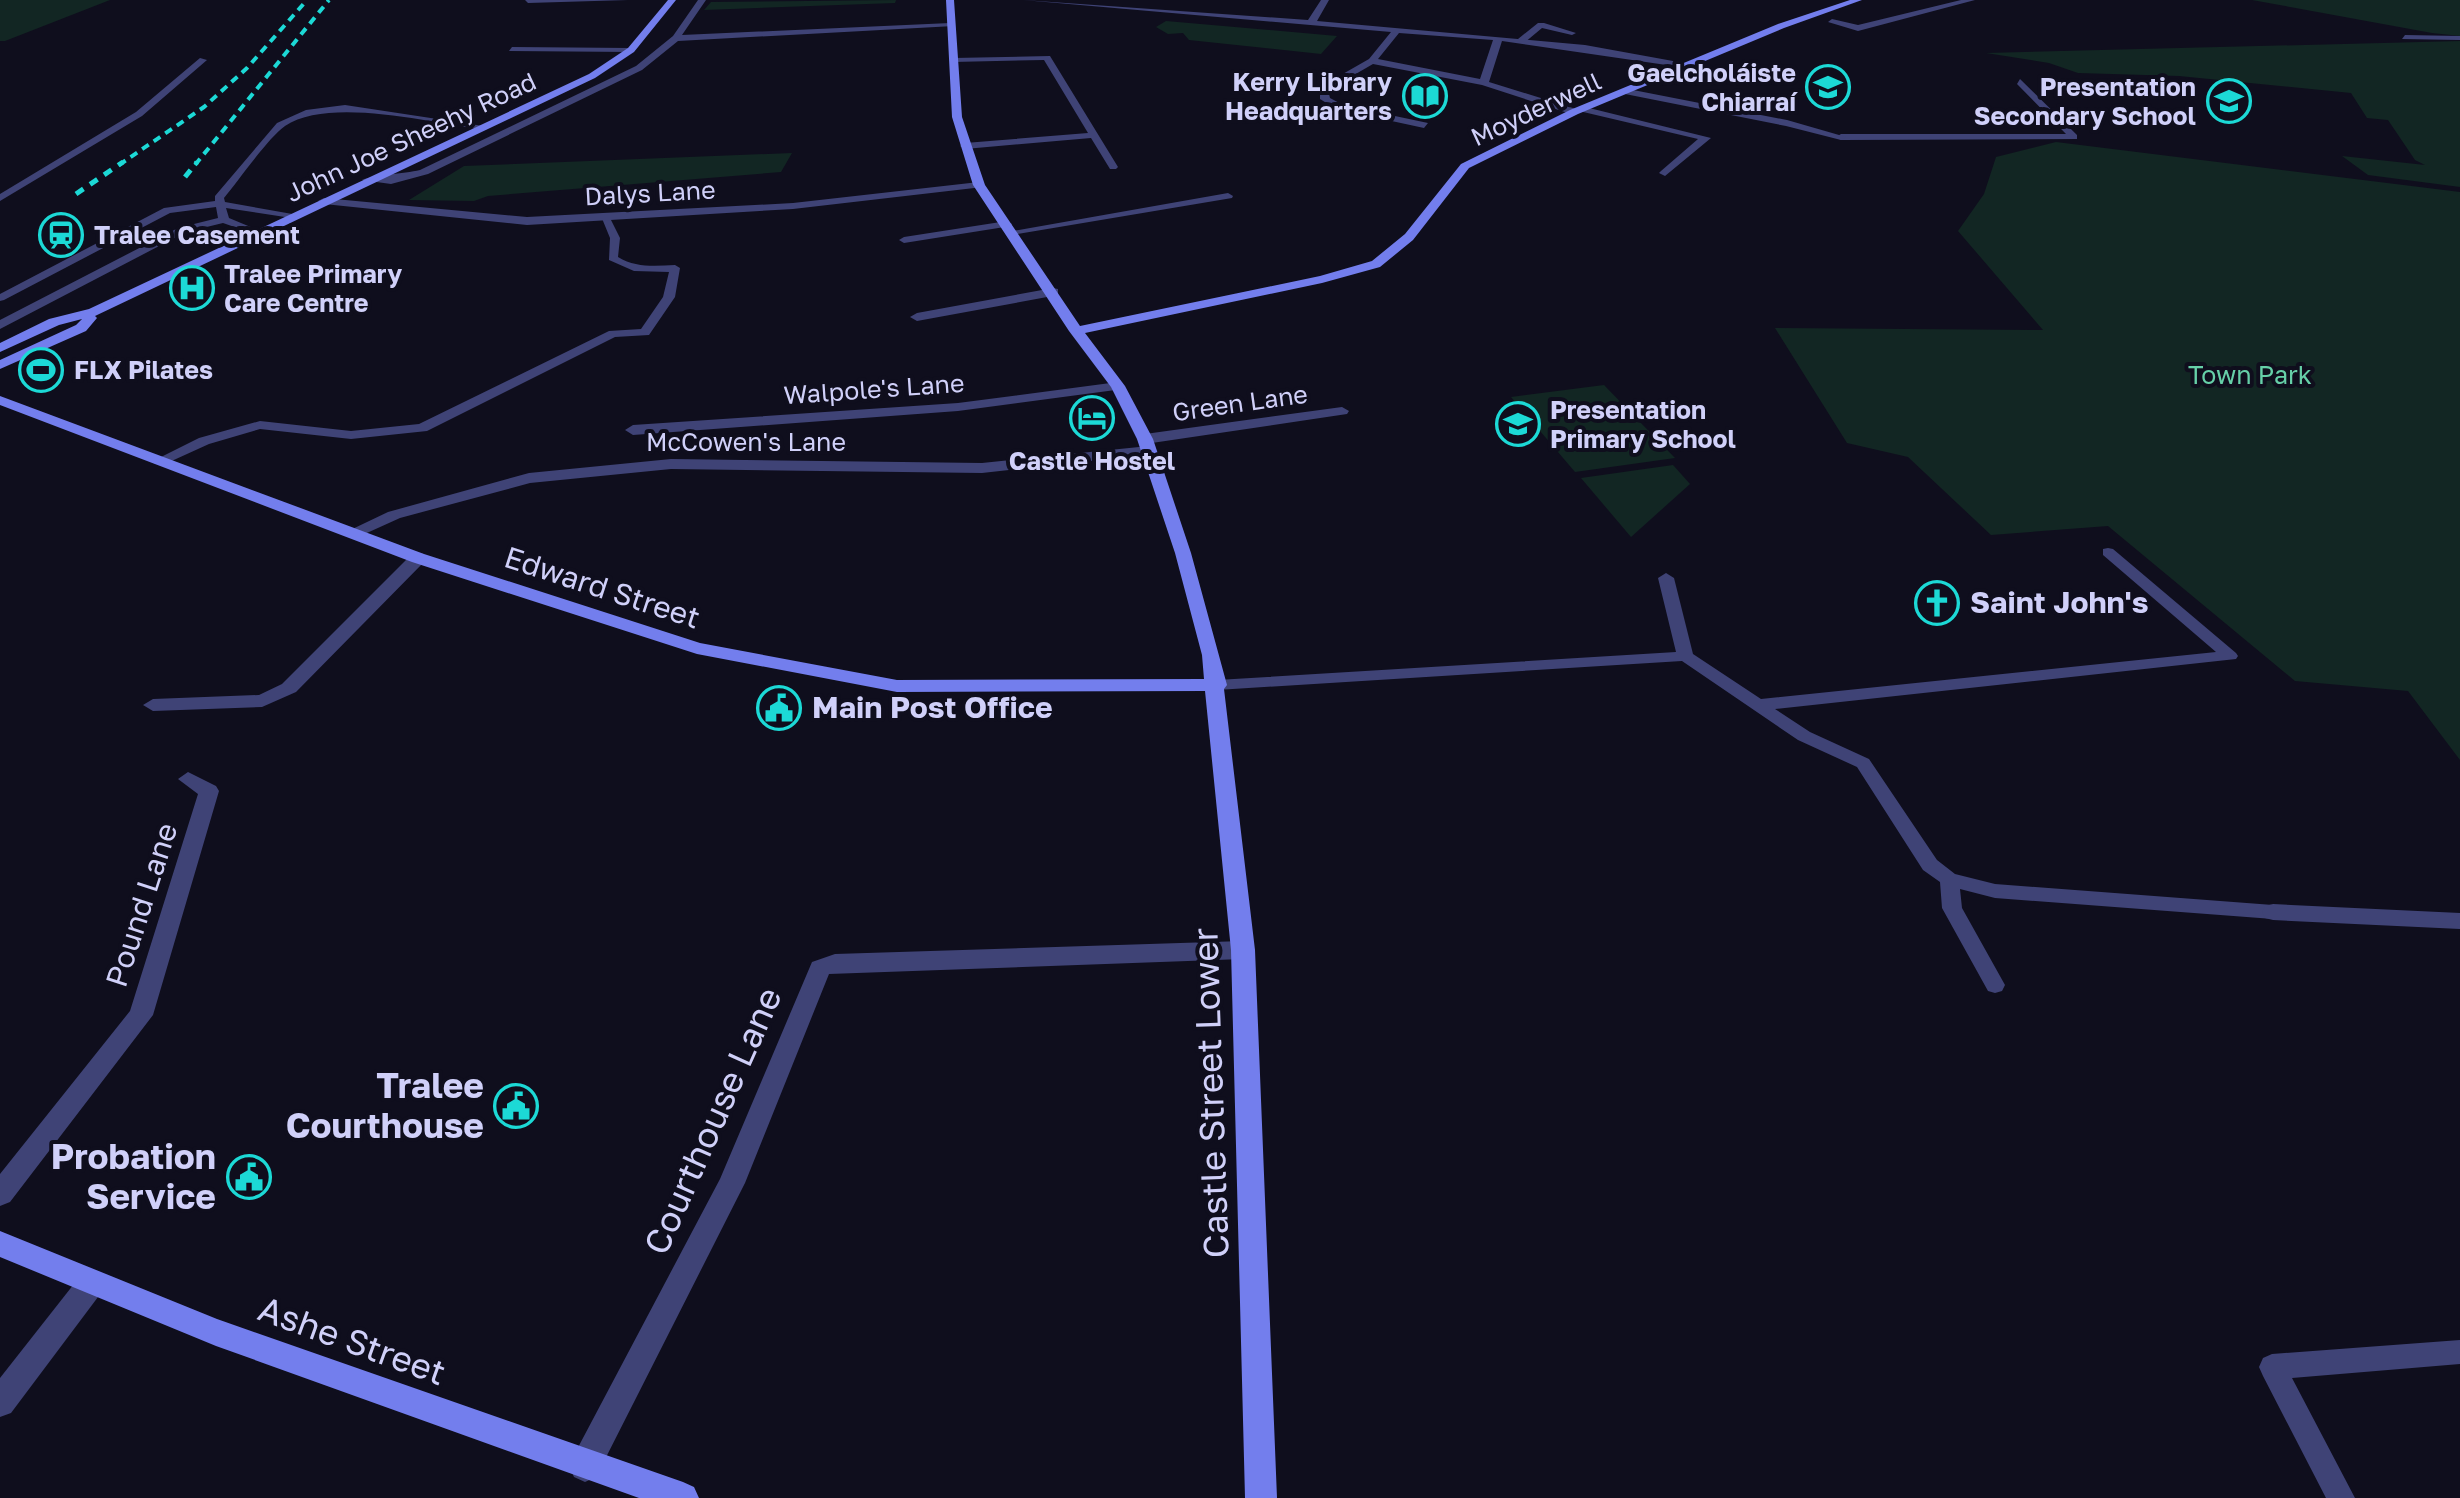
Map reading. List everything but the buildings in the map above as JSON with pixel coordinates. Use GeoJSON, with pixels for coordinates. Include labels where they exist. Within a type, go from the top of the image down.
{"type":"FeatureCollection","features":[{"type":"Feature","properties":{"kind":"main road","name":"John Joe Sheehy Road"},"geometry":{"type":"LineString","coordinates":[[0,348],[54,322],[94,312],[592,76],[631,50],[672,0]]}},
{"type":"Feature","properties":{"kind":"main road","name":"Castle Street Lower"},"geometry":{"type":"LineString","coordinates":[[950,0],[953,90],[965,146],[979,185],[1076,331],[1118,386],[1147,445],[1183,552],[1217,686],[1243,950],[1261,1498]]}},
{"type":"Feature","properties":{"kind":"main road","name":"Moyderwell"},"geometry":{"type":"LineString","coordinates":[[1076,331],[1322,280],[1376,264],[1409,237],[1466,166],[1578,110],[1811,14],[1854,1]]}},
{"type":"Feature","properties":{"kind":"main road","name":"John Joe Sheehy Road"},"geometry":{"type":"LineString","coordinates":[[0,365],[81,328],[94,312]]}},
{"type":"Feature","properties":{"kind":"main road","name":"Edward Street"},"geometry":{"type":"LineString","coordinates":[[0,400],[418,558],[697,648],[898,686],[1217,686]]}},
{"type":"Feature","properties":{"kind":"main road"},"geometry":{"type":"LineString","coordinates":[[0,417],[36,413]]}},
{"type":"Feature","properties":{"kind":"main road","name":"Ashe Street"},"geometry":{"type":"LineString","coordinates":[[0,1244],[92,1284],[683,1498]]}},
{"type":"Feature","properties":{"kind":"street"},"geometry":{"type":"LineString","coordinates":[[368,180],[391,180],[424,172],[604,87],[638,68],[676,38],[702,0]]}},
{"type":"Feature","properties":{"kind":"street"},"geometry":{"type":"LineString","coordinates":[[1027,0],[1498,38],[1684,66]]}},
{"type":"Feature","properties":{"kind":"street"},"geometry":{"type":"LineString","coordinates":[[1142,9],[1150,0]]}},
{"type":"Feature","properties":{"kind":"street"},"geometry":{"type":"LineString","coordinates":[[1311,23],[1325,0]]}},
{"type":"Feature","properties":{"kind":"street"},"geometry":{"type":"LineString","coordinates":[[1832,22],[1858,28],[1971,0]]}},
{"type":"Feature","properties":{"kind":"street"},"geometry":{"type":"LineString","coordinates":[[676,38],[950,26]]}},
{"type":"Feature","properties":{"kind":"street"},"geometry":{"type":"LineString","coordinates":[[1397,30],[1372,61],[1322,89],[1325,99],[1340,107],[1424,125]]}},
{"type":"Feature","properties":{"kind":"street"},"geometry":{"type":"LineString","coordinates":[[1484,83],[1498,38]]}},
{"type":"Feature","properties":{"kind":"street"},"geometry":{"type":"LineString","coordinates":[[1372,61],[1484,83],[1578,110],[1706,138],[1665,173]]}},
{"type":"Feature","properties":{"kind":"street"},"geometry":{"type":"LineString","coordinates":[[1628,92],[1787,122],[1841,137]]}},
{"type":"Feature","properties":{"kind":"street","name":"Dalys Lane"},"geometry":{"type":"LineString","coordinates":[[324,201],[488,220],[605,218],[794,206],[979,185]]}},
{"type":"Feature","properties":{"kind":"street"},"geometry":{"type":"LineString","coordinates":[[917,316],[1053,292]]}},
{"type":"Feature","properties":{"kind":"street","name":"Walpole's Lane"},"geometry":{"type":"LineString","coordinates":[[633,430],[958,406],[1118,386]]}},
{"type":"Feature","properties":{"kind":"street","name":"Green Lane"},"geometry":{"type":"LineString","coordinates":[[1147,445],[1342,410]]}},
{"type":"Feature","properties":{"kind":"street","name":"McCowen's Lane"},"geometry":{"type":"LineString","coordinates":[[352,533],[394,515],[529,478],[671,464],[982,468],[1147,445]]}},
{"type":"Feature","properties":{"kind":"street"},"geometry":{"type":"LineString","coordinates":[[153,705],[262,702],[288,688],[418,558]]}},
{"type":"Feature","properties":{"kind":"street","name":"Pound Lane"},"geometry":{"type":"LineString","coordinates":[[0,1194],[141,1014],[209,791],[188,780]]}},
{"type":"Feature","properties":{"kind":"street"},"geometry":{"type":"LineString","coordinates":[[2273,912],[2460,921]]}},
{"type":"Feature","properties":{"kind":"street","name":"Courthouse Lane"},"geometry":{"type":"LineString","coordinates":[[586,1466],[732,1182],[820,968],[835,963],[1243,950]]}},
{"type":"Feature","properties":{"kind":"street"},"geometry":{"type":"LineString","coordinates":[[0,1402],[92,1284]]}},
{"type":"Feature","properties":{"kind":"lane"},"geometry":{"type":"LineString","coordinates":[[528,1],[624,0]]}},
{"type":"Feature","properties":{"kind":"lane"},"geometry":{"type":"LineString","coordinates":[[1836,0],[1854,1]]}},
{"type":"Feature","properties":{"kind":"lane"},"geometry":{"type":"LineString","coordinates":[[1520,41],[1541,25],[1572,33]]}},
{"type":"Feature","properties":{"kind":"lane"},"geometry":{"type":"LineString","coordinates":[[2405,37],[2460,38]]}},
{"type":"Feature","properties":{"kind":"lane"},"geometry":{"type":"LineString","coordinates":[[512,49],[631,50]]}},
{"type":"Feature","properties":{"kind":"lane"},"geometry":{"type":"LineString","coordinates":[[953,60],[1048,58],[1113,168]]}},
{"type":"Feature","properties":{"kind":"lane"},"geometry":{"type":"LineString","coordinates":[[0,198],[139,114],[203,60]]}},
{"type":"Feature","properties":{"kind":"lane"},"geometry":{"type":"LineString","coordinates":[[1841,137],[2074,136],[2020,82]]}},
{"type":"Feature","properties":{"kind":"lane"},"geometry":{"type":"LineString","coordinates":[[224,220],[218,204],[224,188],[280,125],[308,112],[346,108],[485,126]]}},
{"type":"Feature","properties":{"kind":"lane"},"geometry":{"type":"LineString","coordinates":[[965,146],[1093,135]]}},
{"type":"Feature","properties":{"kind":"lane"},"geometry":{"type":"LineString","coordinates":[[904,240],[1228,196]]}},
{"type":"Feature","properties":{"kind":"lane"},"geometry":{"type":"LineString","coordinates":[[0,298],[168,210],[218,204],[294,216]]}},
{"type":"Feature","properties":{"kind":"lane"},"geometry":{"type":"LineString","coordinates":[[160,461],[204,441],[260,424],[351,436],[422,428],[614,334],[644,332],[670,296],[674,268],[642,269],[620,264],[614,258],[615,238],[605,218]]}},
{"type":"Feature","properties":{"kind":"lane"},"geometry":{"type":"LineString","coordinates":[[0,325],[182,230],[224,220],[260,233]]}},
{"type":"Feature","properties":{"kind":"lane"},"geometry":{"type":"LineString","coordinates":[[0,286],[19,288]]}},
{"type":"Feature","properties":{"kind":"lane"},"geometry":{"type":"LineString","coordinates":[[1758,705],[2230,656],[2108,552]]}},
{"type":"Feature","properties":{"kind":"lane"},"geometry":{"type":"LineString","coordinates":[[1666,578],[1684,656]]}},
{"type":"Feature","properties":{"kind":"lane"},"geometry":{"type":"LineString","coordinates":[[1217,686],[1684,656],[1804,736],[1863,762],[1930,865],[1949,879],[2008,892],[2273,912]]}},
{"type":"Feature","properties":{"kind":"lane"},"geometry":{"type":"LineString","coordinates":[[1949,879],[1952,908],[1995,985]]}},
{"type":"Feature","properties":{"kind":"lane"},"geometry":{"type":"LineString","coordinates":[[2341,1498],[2272,1367],[2460,1352]]}},
{"type":"Feature","properties":{"kind":"green space"},"geometry":{"type":"Polygon","coordinates":[[[0,0],[110,0],[0,41],[0,0]]]}},
{"type":"Feature","properties":{"kind":"green space"},"geometry":{"type":"Polygon","coordinates":[[[896,0],[895,3],[704,10],[711,2],[896,0]]]}},
{"type":"Feature","properties":{"kind":"green space"},"geometry":{"type":"Polygon","coordinates":[[[2252,0],[2460,0],[2460,36],[2432,33],[2252,0]]]}},
{"type":"Feature","properties":{"kind":"green space"},"geometry":{"type":"Polygon","coordinates":[[[1166,21],[1337,36],[1321,54],[1189,40],[1183,33],[1168,34],[1156,27],[1166,21]]]}},
{"type":"Feature","properties":{"kind":"green space"},"geometry":{"type":"Polygon","coordinates":[[[2460,41],[2460,187],[2368,175],[2342,156],[2425,165],[2415,160],[2388,120],[2367,118],[2351,93],[2179,76],[2078,73],[2049,63],[1986,53],[2460,41]]]}},
{"type":"Feature","properties":{"kind":"green space","name":"Town Park"},"geometry":{"type":"Polygon","coordinates":[[[2056,142],[2460,192],[2460,760],[2408,691],[2295,681],[2108,526],[1991,535],[1908,457],[1847,443],[1775,328],[2043,330],[1958,231],[1984,194],[1996,157],[2056,142]]]}},
{"type":"Feature","properties":{"kind":"green space"},"geometry":{"type":"Polygon","coordinates":[[[792,153],[781,172],[488,196],[474,201],[409,200],[464,166],[792,153]]]}},
{"type":"Feature","properties":{"kind":"green space"},"geometry":{"type":"Polygon","coordinates":[[[1604,385],[1675,458],[1575,472],[1511,397],[1604,385]]]}},
{"type":"Feature","properties":{"kind":"green space"},"geometry":{"type":"Polygon","coordinates":[[[1673,465],[1690,484],[1631,537],[1581,478],[1673,465]]]}},
{"type":"Feature","properties":{"kind":"railway"},"geometry":{"type":"LineString","coordinates":[[119,165],[204,107],[247,68],[307,0]]}},
{"type":"Feature","properties":{"kind":"railway"},"geometry":{"type":"LineString","coordinates":[[195,165],[329,0]]}},
{"type":"Feature","properties":{"kind":"railway"},"geometry":{"type":"LineString","coordinates":[[76,194],[123,162]]}},
{"type":"Feature","properties":{"kind":"railway"},"geometry":{"type":"LineString","coordinates":[[185,177],[197,162]]}},
{"type":"Feature","properties":{"kind":"place","name":"Gaelcholáiste Chiarraí"},"geometry":{"type":"Point","coordinates":[1828,87]}},
{"type":"Feature","properties":{"kind":"place","name":"Kerry Library Headquarters"},"geometry":{"type":"Point","coordinates":[1425,96]}},
{"type":"Feature","properties":{"kind":"place","name":"Presentation Secondary School"},"geometry":{"type":"Point","coordinates":[2229,101]}},
{"type":"Feature","properties":{"kind":"place","name":"Tralee Casement"},"geometry":{"type":"Point","coordinates":[61,235]}},
{"type":"Feature","properties":{"kind":"place","name":"Tralee Primary Care Centre"},"geometry":{"type":"Point","coordinates":[192,288]}},
{"type":"Feature","properties":{"kind":"place","name":"FLX Pilates"},"geometry":{"type":"Point","coordinates":[41,370]}},
{"type":"Feature","properties":{"kind":"place","name":"Castle Hostel"},"geometry":{"type":"Point","coordinates":[1092,418]}},
{"type":"Feature","properties":{"kind":"place","name":"Presentation Primary School"},"geometry":{"type":"Point","coordinates":[1518,424]}},
{"type":"Feature","properties":{"kind":"place","name":"Saint John's"},"geometry":{"type":"Point","coordinates":[1937,603]}},
{"type":"Feature","properties":{"kind":"place","name":"Main Post Office"},"geometry":{"type":"Point","coordinates":[779,708]}},
{"type":"Feature","properties":{"kind":"place","name":"Tralee Courthouse"},"geometry":{"type":"Point","coordinates":[516,1106]}},
{"type":"Feature","properties":{"kind":"place","name":"Probation Service"},"geometry":{"type":"Point","coordinates":[249,1177]}}]}
